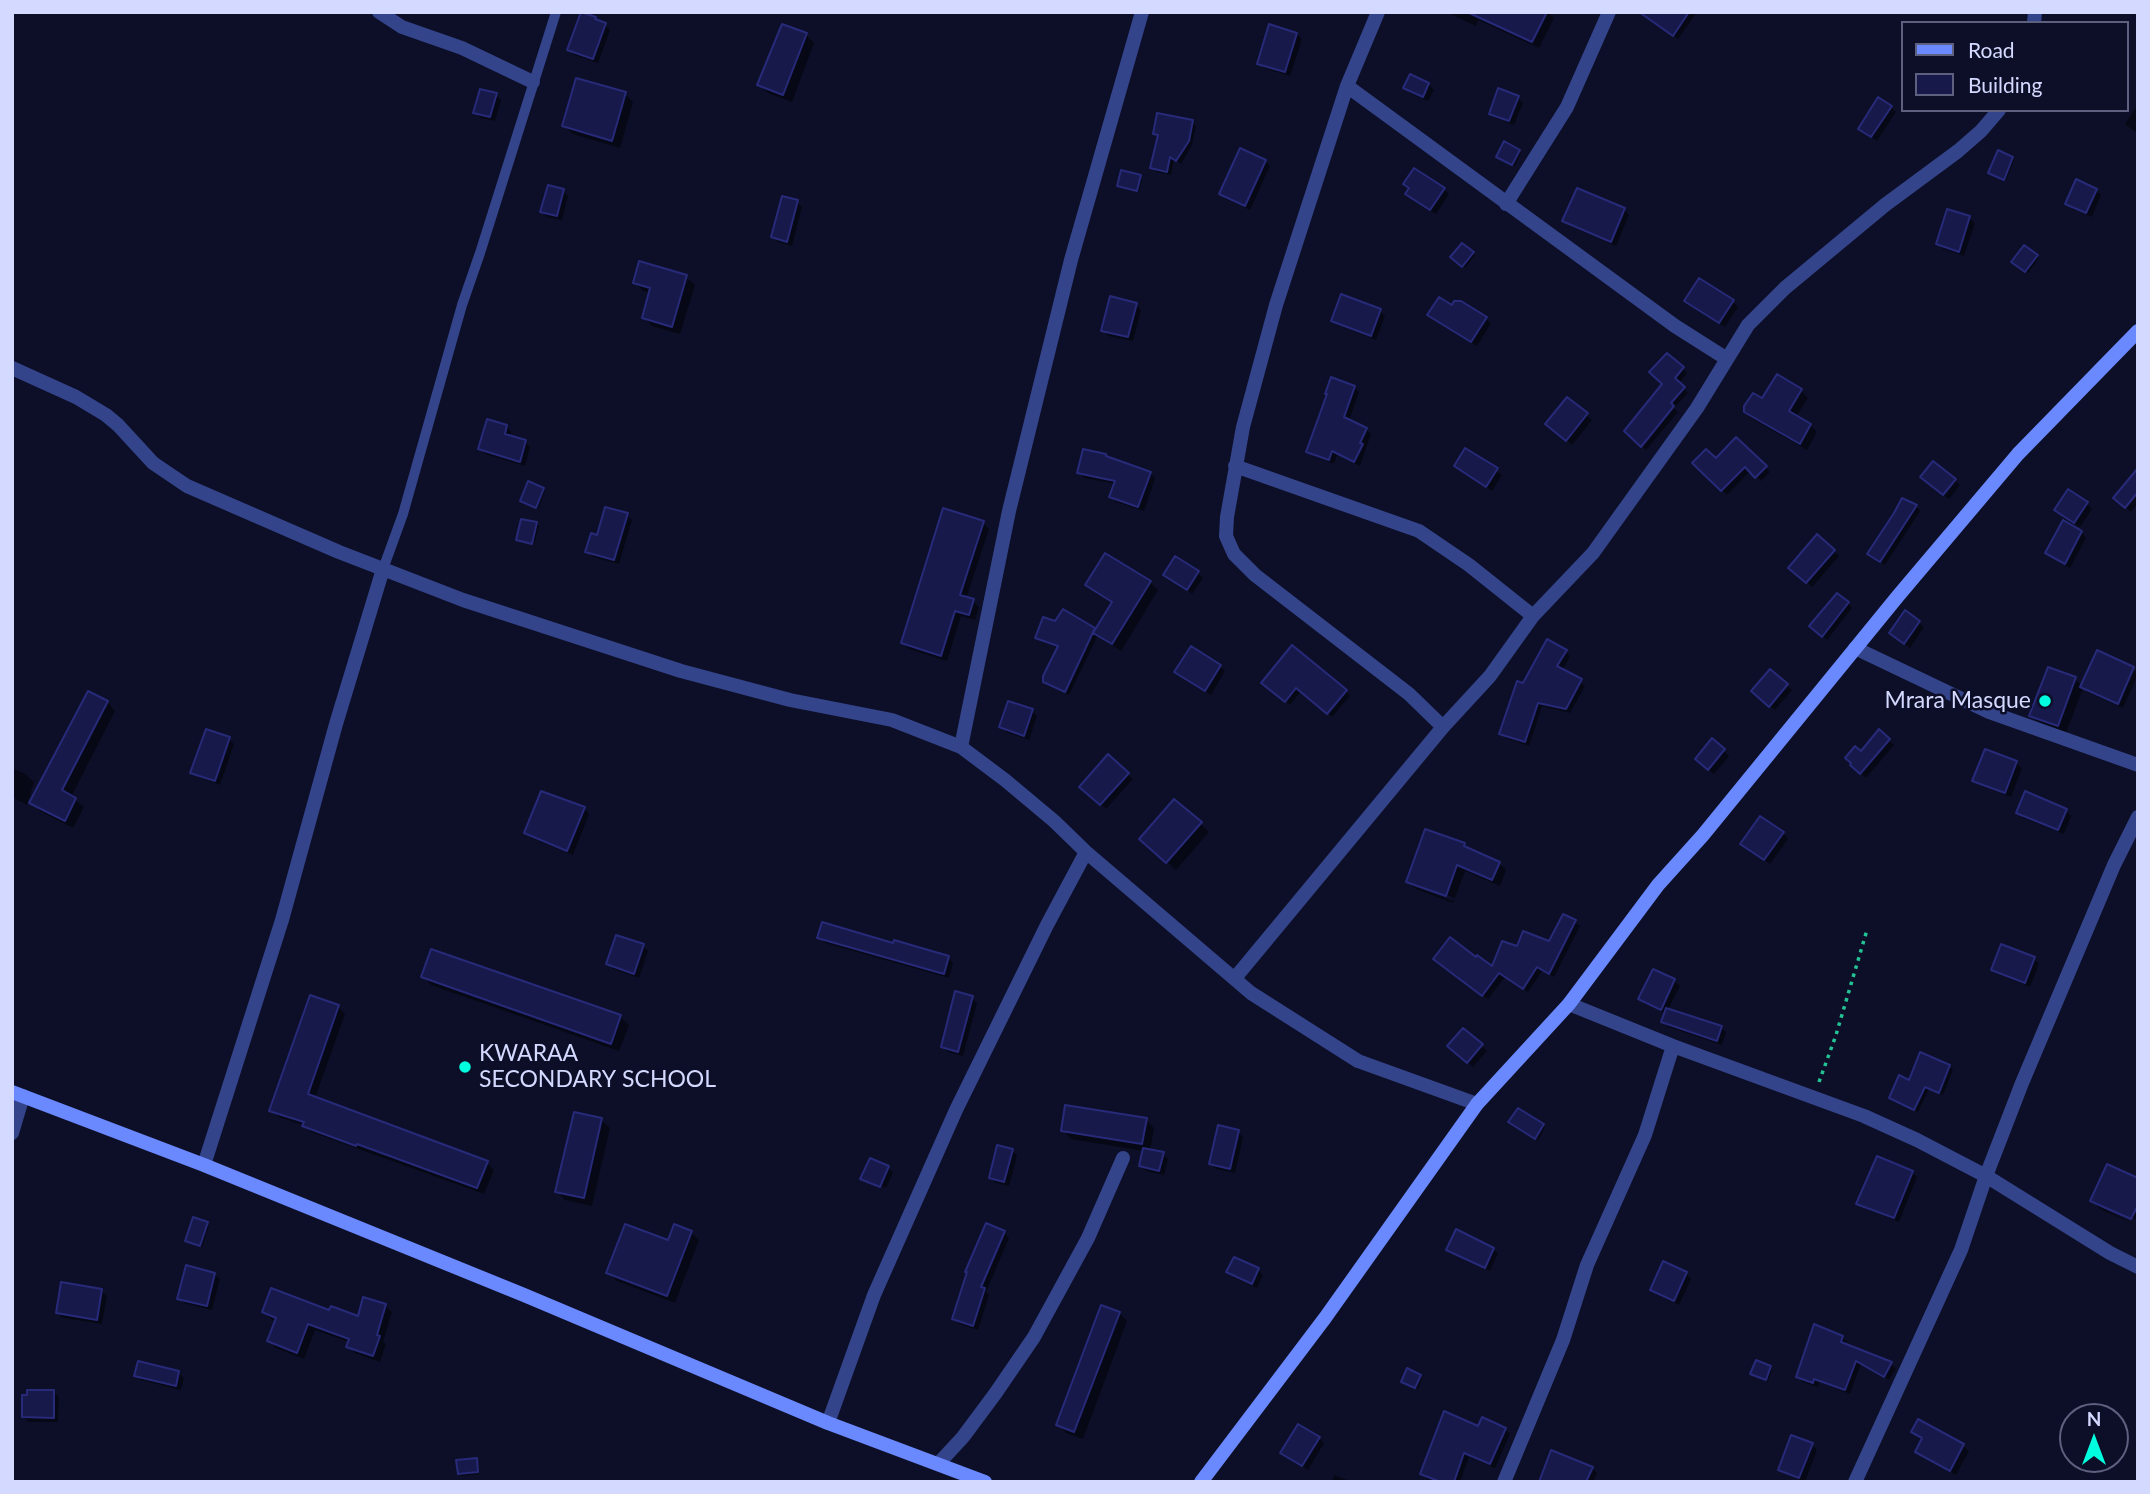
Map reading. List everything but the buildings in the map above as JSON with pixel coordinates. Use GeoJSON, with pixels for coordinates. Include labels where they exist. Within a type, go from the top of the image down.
{"type":"FeatureCollection","features":[{"type":"Feature","properties":{"kind":"street"},"geometry":{"type":"LineString","coordinates":[[379,12],[402,27],[462,48],[533,82]]}},
{"type":"Feature","properties":{"kind":"street"},"geometry":{"type":"LineString","coordinates":[[961,747],[1009,511],[1071,260],[1142,12]]}},
{"type":"Feature","properties":{"kind":"street"},"geometry":{"type":"LineString","coordinates":[[1378,12],[1347,86],[1276,305],[1243,427],[1226,536],[1234,554],[1255,575],[1409,694],[1443,727]]}},
{"type":"Feature","properties":{"kind":"street"},"geometry":{"type":"LineString","coordinates":[[1506,204],[1567,107],[1609,12]]}},
{"type":"Feature","properties":{"kind":"street"},"geometry":{"type":"LineString","coordinates":[[1347,86],[1675,326],[1727,359]]}},
{"type":"Feature","properties":{"kind":"street"},"geometry":{"type":"LineString","coordinates":[[1234,978],[1443,727],[1490,676],[1532,616],[1592,554],[1697,408],[1748,325],[1785,288],[1885,205],[1958,151],[1982,131],[1998,112]]}},
{"type":"Feature","properties":{"kind":"street"},"geometry":{"type":"LineString","coordinates":[[1201,1482],[1325,1318],[1477,1104],[1569,1004],[1658,885],[1727,806],[2018,454],[2138,331]]}},
{"type":"Feature","properties":{"kind":"street"},"geometry":{"type":"LineString","coordinates":[[12,368],[75,397],[106,415],[153,463],[187,486],[383,569],[463,600],[681,671],[790,700],[892,720],[961,747],[1005,780],[1251,993],[1279,1013],[1358,1061],[1477,1104]]}},
{"type":"Feature","properties":{"kind":"street"},"geometry":{"type":"LineString","coordinates":[[1235,467],[1419,531],[1469,565],[1532,616]]}},
{"type":"Feature","properties":{"kind":"street"},"geometry":{"type":"LineString","coordinates":[[204,1165],[282,920],[336,724],[383,569]]}},
{"type":"Feature","properties":{"kind":"street"},"geometry":{"type":"LineString","coordinates":[[1855,648],[1989,712],[2138,765]]}},
{"type":"Feature","properties":{"kind":"street"},"geometry":{"type":"LineString","coordinates":[[1855,1482],[1961,1250],[2022,1083],[2138,817]]}},
{"type":"Feature","properties":{"kind":"street"},"geometry":{"type":"LineString","coordinates":[[828,1423],[874,1295],[956,1110],[1086,852]]}},
{"type":"Feature","properties":{"kind":"street"},"geometry":{"type":"LineString","coordinates":[[1569,1004],[1673,1046],[1813,1097],[1917,1140],[1986,1176],[2110,1253],[2138,1267]]}},
{"type":"Feature","properties":{"kind":"street"},"geometry":{"type":"LineString","coordinates":[[1504,1482],[1563,1340],[1587,1265],[1645,1135],[1673,1046]]}},
{"type":"Feature","properties":{"kind":"street"},"geometry":{"type":"LineString","coordinates":[[12,1133],[18,1094],[204,1165],[524,1295],[828,1423],[985,1482]]}},
{"type":"Feature","properties":{"kind":"street"},"geometry":{"type":"LineString","coordinates":[[939,1463],[979,1416],[1034,1336],[1088,1238],[1123,1158]]}},
{"type":"Feature","properties":{"kind":"lane"},"geometry":{"type":"LineString","coordinates":[[383,569],[403,514],[462,305],[481,253],[556,12]]}},
{"type":"Feature","properties":{"kind":"path"},"geometry":{"type":"LineString","coordinates":[[1813,1097],[1836,1035],[1867,930]]}},
{"type":"Feature","properties":{"kind":"place","name":"Mrara Masque"},"geometry":{"type":"Point","coordinates":[2045,701]}},
{"type":"Feature","properties":{"kind":"place","name":"KWARAA SECONDARY SCHOOL"},"geometry":{"type":"Point","coordinates":[465,1067]}}]}
